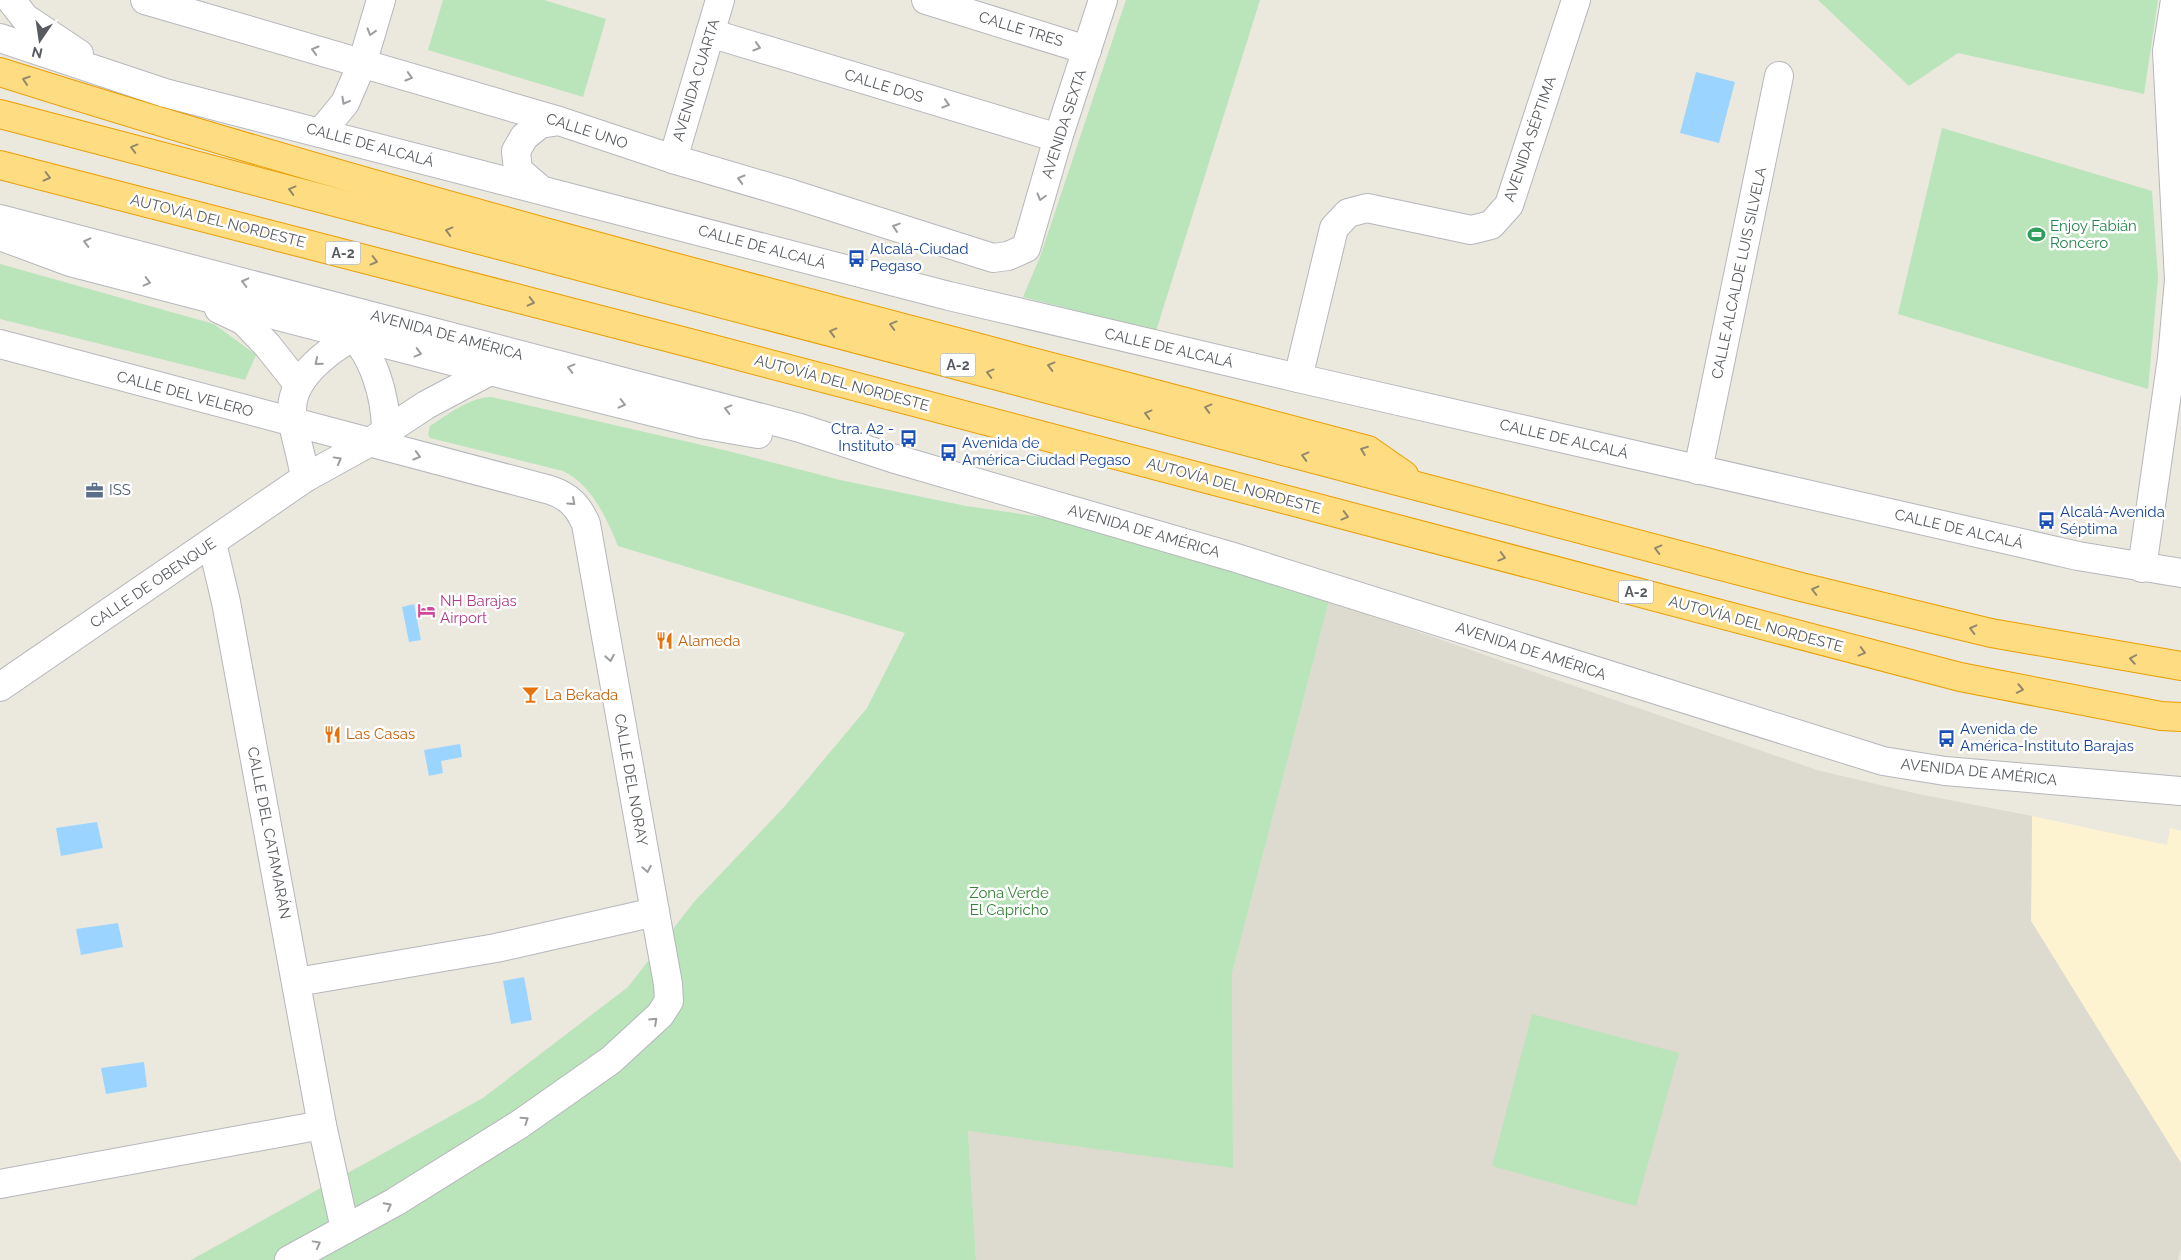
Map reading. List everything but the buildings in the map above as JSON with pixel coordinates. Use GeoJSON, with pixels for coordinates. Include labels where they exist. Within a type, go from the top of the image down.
{"type":"FeatureCollection","features":[{"type":"Feature","properties":{"kind":"highway"},"geometry":{"type":"LineString","coordinates":[[0,72],[390,189],[747,286],[1368,450],[1420,486]]}},
{"type":"Feature","properties":{"kind":"highway","name":"A-2"},"geometry":{"type":"LineString","coordinates":[[0,114],[1801,587],[1990,633],[2181,666]]}},
{"type":"Feature","properties":{"kind":"highway","name":"AUTOVÍA DEL NORDESTE"},"geometry":{"type":"LineString","coordinates":[[0,165],[686,342],[1960,677],[2161,716],[2181,717]]}},
{"type":"Feature","properties":{"kind":"street","name":"CALLE DE ALCALÁ"},"geometry":{"type":"LineString","coordinates":[[11,0],[25,18],[74,52],[165,92]]}},
{"type":"Feature","properties":{"kind":"street","name":"CALLE UNO"},"geometry":{"type":"LineString","coordinates":[[145,0],[559,121],[673,159],[792,194],[993,258],[1008,256],[1026,248]]}},
{"type":"Feature","properties":{"kind":"street"},"geometry":{"type":"LineString","coordinates":[[320,133],[345,103],[362,64],[381,0]]}},
{"type":"Feature","properties":{"kind":"street","name":"AVENIDA CUARTA"},"geometry":{"type":"LineString","coordinates":[[673,159],[720,0]]}},
{"type":"Feature","properties":{"kind":"street","name":"CALLE TRES"},"geometry":{"type":"LineString","coordinates":[[926,0],[1087,50]]}},
{"type":"Feature","properties":{"kind":"street","name":"AVENIDA SEXTA"},"geometry":{"type":"LineString","coordinates":[[1026,248],[1058,138],[1103,0]]}},
{"type":"Feature","properties":{"kind":"street","name":"AVENIDA SÉPTIMA"},"geometry":{"type":"LineString","coordinates":[[1298,378],[1334,228],[1348,213],[1367,208],[1471,230],[1491,225],[1509,205],[1576,0]]}},
{"type":"Feature","properties":{"kind":"street"},"geometry":{"type":"LineString","coordinates":[[2142,568],[2172,358],[2179,280],[2167,51],[2175,0]]}},
{"type":"Feature","properties":{"kind":"street","name":"CALLE DOS"},"geometry":{"type":"LineString","coordinates":[[710,33],[1058,138]]}},
{"type":"Feature","properties":{"kind":"street","name":"CALLE DE ALCALÁ"},"geometry":{"type":"LineString","coordinates":[[0,38],[165,92],[949,296],[1298,378],[2078,556],[2181,573]]}},
{"type":"Feature","properties":{"kind":"street","name":"CALLE ALCALDE LUIS SILVELA"},"geometry":{"type":"LineString","coordinates":[[1698,470],[1779,76]]}},
{"type":"Feature","properties":{"kind":"street"},"geometry":{"type":"LineString","coordinates":[[540,189],[518,170],[516,151],[524,137],[540,124],[559,121]]}},
{"type":"Feature","properties":{"kind":"street","name":"AVENIDA DE AMÉRICA"},"geometry":{"type":"LineString","coordinates":[[0,219],[800,428],[892,458],[1234,557],[1883,761],[1945,771],[2181,791]]}},
{"type":"Feature","properties":{"kind":"street","name":"AVENIDA DE AMÉRICA"},"geometry":{"type":"LineString","coordinates":[[0,236],[70,262],[490,372],[701,424],[892,458]]}},
{"type":"Feature","properties":{"kind":"street"},"geometry":{"type":"LineString","coordinates":[[270,289],[319,310],[340,323],[354,336],[374,370],[383,393],[386,414],[378,437]]}},
{"type":"Feature","properties":{"kind":"street"},"geometry":{"type":"LineString","coordinates":[[185,291],[244,321],[267,345],[298,384]]}},
{"type":"Feature","properties":{"kind":"street"},"geometry":{"type":"LineString","coordinates":[[305,478],[301,451],[292,422],[292,402],[298,384],[310,369],[328,353],[354,336],[410,326]]}},
{"type":"Feature","properties":{"kind":"street","name":"CALLE DEL VELERO"},"geometry":{"type":"LineString","coordinates":[[0,344],[292,422],[378,437]]}},
{"type":"Feature","properties":{"kind":"street","name":"CALLE DE OBENQUE"},"geometry":{"type":"LineString","coordinates":[[0,687],[305,478],[378,437],[426,404],[490,372]]}},
{"type":"Feature","properties":{"kind":"street","name":"CALLE DEL NORAY"},"geometry":{"type":"LineString","coordinates":[[289,1260],[395,1202],[520,1124],[611,1060],[660,1015],[669,1001],[668,984],[586,524],[578,507],[561,494],[550,490],[378,437]]}},
{"type":"Feature","properties":{"kind":"street","name":"CALLE DEL CATAMARÁN"},"geometry":{"type":"LineString","coordinates":[[212,543],[226,602],[322,1125],[344,1229]]}},
{"type":"Feature","properties":{"kind":"street"},"geometry":{"type":"LineString","coordinates":[[297,982],[496,948],[655,912]]}},
{"type":"Feature","properties":{"kind":"street"},"geometry":{"type":"LineString","coordinates":[[0,1184],[322,1125]]}},
{"type":"Feature","properties":{"kind":"shaded area"},"geometry":{"type":"Polygon","coordinates":[[[1329,601],[1817,770],[1918,794],[2032,816],[2031,921],[2181,1163],[2181,1248],[2178,1260],[976,1260],[968,1131],[1233,1167],[1232,973],[1329,601]]]}},
{"type":"Feature","properties":{"kind":"shaded area"},"geometry":{"type":"Polygon","coordinates":[[[2032,816],[2167,845],[2170,828],[2181,831],[2181,1163],[2031,921],[2032,816]]]}},
{"type":"Feature","properties":{"kind":"green space"},"geometry":{"type":"Polygon","coordinates":[[[443,0],[544,0],[606,19],[583,97],[428,50],[443,0]]]}},
{"type":"Feature","properties":{"kind":"green space"},"geometry":{"type":"Polygon","coordinates":[[[1126,0],[1260,0],[1156,331],[1023,297],[1040,257],[1126,0]]]}},
{"type":"Feature","properties":{"kind":"green space"},"geometry":{"type":"Polygon","coordinates":[[[1818,0],[2158,0],[2144,94],[1958,53],[1909,86],[1818,0]]]}},
{"type":"Feature","properties":{"kind":"green space","name":"Enjoy Fabián Roncero"},"geometry":{"type":"Polygon","coordinates":[[[1942,128],[2152,191],[2158,278],[2148,389],[1898,314],[1942,128]]]}},
{"type":"Feature","properties":{"kind":"green space"},"geometry":{"type":"Polygon","coordinates":[[[0,264],[214,324],[256,355],[245,380],[0,319],[0,264]]]}},
{"type":"Feature","properties":{"kind":"green space","name":"Zona Verde El Capricho"},"geometry":{"type":"Polygon","coordinates":[[[491,397],[728,451],[840,480],[966,506],[1076,522],[1329,601],[1232,973],[1233,1168],[968,1131],[976,1260],[191,1260],[483,1098],[628,987],[694,902],[785,806],[867,708],[905,633],[618,546],[603,513],[590,493],[573,477],[563,471],[430,438],[428,434],[430,426],[467,403],[491,397]]]}},
{"type":"Feature","properties":{"kind":"green space"},"geometry":{"type":"Polygon","coordinates":[[[1532,1014],[1679,1053],[1636,1206],[1492,1166],[1532,1014]]]}},
{"type":"Feature","properties":{"kind":"water"},"geometry":{"type":"Polygon","coordinates":[[[1696,72],[1735,82],[1719,143],[1680,133],[1696,72]]]}},
{"type":"Feature","properties":{"kind":"water"},"geometry":{"type":"Polygon","coordinates":[[[414,604],[421,640],[409,642],[402,607],[414,604]]]}},
{"type":"Feature","properties":{"kind":"water"},"geometry":{"type":"Polygon","coordinates":[[[460,744],[462,757],[441,761],[443,773],[429,776],[424,750],[460,744]]]}},
{"type":"Feature","properties":{"kind":"water"},"geometry":{"type":"Polygon","coordinates":[[[97,822],[103,848],[61,856],[56,828],[97,822]]]}},
{"type":"Feature","properties":{"kind":"water"},"geometry":{"type":"Polygon","coordinates":[[[118,923],[123,947],[81,955],[76,929],[118,923]]]}},
{"type":"Feature","properties":{"kind":"water"},"geometry":{"type":"Polygon","coordinates":[[[524,977],[532,1020],[511,1024],[503,981],[524,977]]]}},
{"type":"Feature","properties":{"kind":"water"},"geometry":{"type":"Polygon","coordinates":[[[144,1062],[147,1087],[106,1094],[101,1068],[144,1062]]]}},
{"type":"Feature","properties":{"kind":"place","name":"Enjoy Fabián Roncero"},"geometry":{"type":"Point","coordinates":[2036,235]}},
{"type":"Feature","properties":{"kind":"place","name":"Alcalá-Ciudad Pegaso"},"geometry":{"type":"Point","coordinates":[856,258]}},
{"type":"Feature","properties":{"kind":"place","name":"Ctra. A2 - Instituto"},"geometry":{"type":"Point","coordinates":[908,438]}},
{"type":"Feature","properties":{"kind":"place","name":"Avenida de América-Ciudad Pegaso"},"geometry":{"type":"Point","coordinates":[948,452]}},
{"type":"Feature","properties":{"kind":"place","name":"ISS"},"geometry":{"type":"Point","coordinates":[95,490]}},
{"type":"Feature","properties":{"kind":"place","name":"Alcalá-Avenida Séptima"},"geometry":{"type":"Point","coordinates":[2046,521]}},
{"type":"Feature","properties":{"kind":"place","name":"NH Barajas Airport"},"geometry":{"type":"Point","coordinates":[426,610]}},
{"type":"Feature","properties":{"kind":"place","name":"Alameda"},"geometry":{"type":"Point","coordinates":[664,641]}},
{"type":"Feature","properties":{"kind":"place","name":"La Bekada"},"geometry":{"type":"Point","coordinates":[531,695]}},
{"type":"Feature","properties":{"kind":"place","name":"Las Casas"},"geometry":{"type":"Point","coordinates":[332,734]}},
{"type":"Feature","properties":{"kind":"place","name":"Avenida de América-Instituto Barajas"},"geometry":{"type":"Point","coordinates":[1946,738]}}]}
